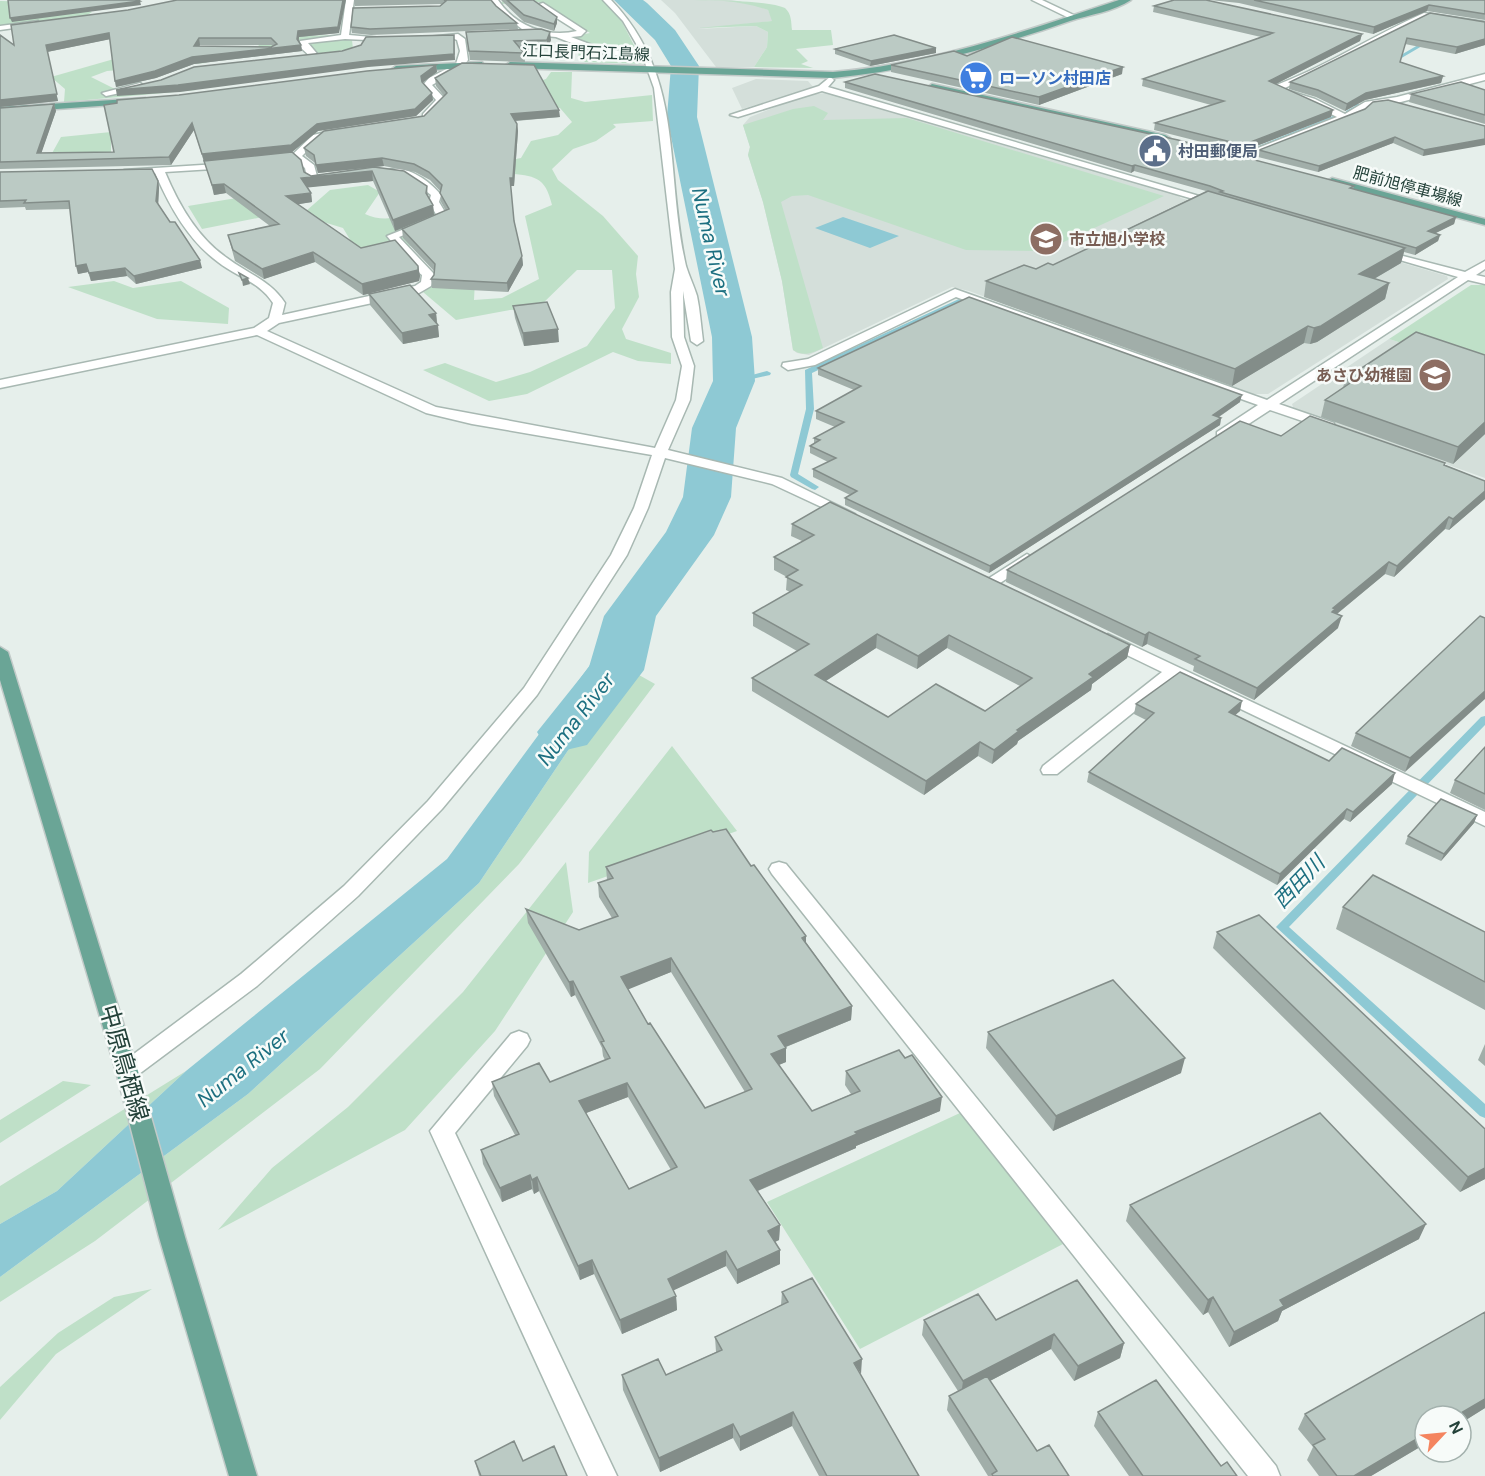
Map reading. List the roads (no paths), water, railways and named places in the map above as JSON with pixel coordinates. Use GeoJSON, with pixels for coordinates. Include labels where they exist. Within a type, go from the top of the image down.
{"type":"FeatureCollection","features":[{"type":"Feature","properties":{"kind":"main road","name":"江口長門石江島線"},"geometry":{"type":"LineString","coordinates":[[501,65],[649,64],[710,72],[833,75],[868,73],[924,64],[1127,0]]}},
{"type":"Feature","properties":{"kind":"main road"},"geometry":{"type":"LineString","coordinates":[[387,70],[490,65]]}},
{"type":"Feature","properties":{"kind":"main road"},"geometry":{"type":"LineString","coordinates":[[868,73],[892,78]]}},
{"type":"Feature","properties":{"kind":"main road"},"geometry":{"type":"LineString","coordinates":[[915,83],[1179,141]]}},
{"type":"Feature","properties":{"kind":"main road"},"geometry":{"type":"LineString","coordinates":[[0,110],[148,100]]}},
{"type":"Feature","properties":{"kind":"main road"},"geometry":{"type":"LineString","coordinates":[[1233,155],[1265,163]]}},
{"type":"Feature","properties":{"kind":"main road","name":"肥前旭停車場線"},"geometry":{"type":"LineString","coordinates":[[1320,178],[1485,222]]}},
{"type":"Feature","properties":{"kind":"main road","name":"中原鳥栖線"},"geometry":{"type":"LineString","coordinates":[[0,652],[127,1071],[172,1237],[243,1476]]}},
{"type":"Feature","properties":{"kind":"street"},"geometry":{"type":"LineString","coordinates":[[345,37],[350,0]]}},
{"type":"Feature","properties":{"kind":"street"},"geometry":{"type":"LineString","coordinates":[[494,0],[498,7],[521,23],[529,32]]}},
{"type":"Feature","properties":{"kind":"street"},"geometry":{"type":"LineString","coordinates":[[607,0],[626,20],[649,64],[658,88],[681,269],[691,297],[697,341]]}},
{"type":"Feature","properties":{"kind":"street"},"geometry":{"type":"LineString","coordinates":[[1036,0],[1074,17]]}},
{"type":"Feature","properties":{"kind":"street"},"geometry":{"type":"LineString","coordinates":[[540,5],[582,31],[578,34],[560,36]]}},
{"type":"Feature","properties":{"kind":"street"},"geometry":{"type":"LineString","coordinates":[[348,10],[360,9]]}},
{"type":"Feature","properties":{"kind":"street"},"geometry":{"type":"LineString","coordinates":[[1344,117],[1312,101],[1274,89],[1427,15],[1485,24]]}},
{"type":"Feature","properties":{"kind":"street"},"geometry":{"type":"LineString","coordinates":[[0,28],[44,22]]}},
{"type":"Feature","properties":{"kind":"street"},"geometry":{"type":"LineString","coordinates":[[1470,23],[1477,26],[1470,30],[1485,33]]}},
{"type":"Feature","properties":{"kind":"street"},"geometry":{"type":"LineString","coordinates":[[431,27],[428,37],[466,36]]}},
{"type":"Feature","properties":{"kind":"street"},"geometry":{"type":"LineString","coordinates":[[518,33],[560,36],[598,50],[649,64]]}},
{"type":"Feature","properties":{"kind":"street"},"geometry":{"type":"LineString","coordinates":[[420,120],[441,100],[427,85],[429,81],[448,74],[458,65],[466,50],[461,39],[455,36]]}},
{"type":"Feature","properties":{"kind":"street"},"geometry":{"type":"LineString","coordinates":[[1362,36],[1374,39]]}},
{"type":"Feature","properties":{"kind":"street"},"geometry":{"type":"LineString","coordinates":[[304,46],[304,41],[345,37],[360,43],[405,38]]}},
{"type":"Feature","properties":{"kind":"street"},"geometry":{"type":"LineString","coordinates":[[293,47],[304,46],[315,56]]}},
{"type":"Feature","properties":{"kind":"street"},"geometry":{"type":"LineString","coordinates":[[735,115],[822,88],[828,84],[833,75]]}},
{"type":"Feature","properties":{"kind":"street"},"geometry":{"type":"LineString","coordinates":[[1243,158],[1344,117],[1368,104],[1388,102],[1485,77]]}},
{"type":"Feature","properties":{"kind":"street"},"geometry":{"type":"LineString","coordinates":[[106,93],[149,85]]}},
{"type":"Feature","properties":{"kind":"street"},"geometry":{"type":"LineString","coordinates":[[95,88],[117,102]]}},
{"type":"Feature","properties":{"kind":"street"},"geometry":{"type":"LineString","coordinates":[[822,88],[1226,206]]}},
{"type":"Feature","properties":{"kind":"street"},"geometry":{"type":"LineString","coordinates":[[1388,102],[1411,109]]}},
{"type":"Feature","properties":{"kind":"street"},"geometry":{"type":"LineString","coordinates":[[276,160],[296,156],[316,137],[347,131]]}},
{"type":"Feature","properties":{"kind":"street"},"geometry":{"type":"LineString","coordinates":[[296,156],[310,167],[312,180],[344,176]]}},
{"type":"Feature","properties":{"kind":"street"},"geometry":{"type":"LineString","coordinates":[[114,172],[241,165]]}},
{"type":"Feature","properties":{"kind":"street"},"geometry":{"type":"LineString","coordinates":[[159,171],[175,205],[205,246],[223,261],[267,285],[274,293],[279,303],[274,321]]}},
{"type":"Feature","properties":{"kind":"street"},"geometry":{"type":"LineString","coordinates":[[0,384],[258,331],[274,321],[419,289],[427,284],[428,274],[417,266],[392,236],[443,217],[434,202],[436,195],[416,176],[401,172],[372,174]]}},
{"type":"Feature","properties":{"kind":"street"},"geometry":{"type":"LineString","coordinates":[[1364,246],[1485,281]]}},
{"type":"Feature","properties":{"kind":"street"},"geometry":{"type":"LineString","coordinates":[[1214,440],[1485,264]]}},
{"type":"Feature","properties":{"kind":"street"},"geometry":{"type":"LineString","coordinates":[[127,1071],[249,980],[351,891],[435,805],[531,691],[619,555],[667,454],[683,400],[688,366],[678,337],[677,292],[681,269]]}},
{"type":"Feature","properties":{"kind":"street"},"geometry":{"type":"LineString","coordinates":[[788,366],[811,362],[955,293],[1344,432]]}},
{"type":"Feature","properties":{"kind":"street"},"geometry":{"type":"LineString","coordinates":[[258,331],[431,410],[472,420],[667,454],[777,481],[866,523]]}},
{"type":"Feature","properties":{"kind":"street"},"geometry":{"type":"LineString","coordinates":[[991,582],[1039,552]]}},
{"type":"Feature","properties":{"kind":"street"},"geometry":{"type":"LineString","coordinates":[[972,573],[1011,592]]}},
{"type":"Feature","properties":{"kind":"street"},"geometry":{"type":"LineString","coordinates":[[1095,633],[1485,820]]}},
{"type":"Feature","properties":{"kind":"street"},"geometry":{"type":"LineString","coordinates":[[1050,770],[1174,671]]}},
{"type":"Feature","properties":{"kind":"street"},"geometry":{"type":"LineString","coordinates":[[779,869],[1266,1476]]}},
{"type":"Feature","properties":{"kind":"street"},"geometry":{"type":"LineString","coordinates":[[519,1040],[442,1131],[603,1476]]}},
{"type":"Feature","properties":{"kind":"water"},"geometry":{"type":"Polygon","coordinates":[[[843,217],[899,236],[870,248],[815,228],[843,217]]]}},
{"type":"Feature","properties":{"kind":"water"},"geometry":{"type":"Polygon","coordinates":[[[590,665],[639,675],[569,749],[479,883],[248,1094],[0,1277],[0,1224],[57,1191],[186,1071],[447,859],[590,665]]]}},
{"type":"Feature","properties":{"kind":"waterway","name":"Numa River"},"geometry":{"type":"LineString","coordinates":[[566,732],[616,670],[630,616],[689,535],[707,497],[714,428],[734,381],[732,337],[682,117],[685,66],[666,36],[638,8],[626,0]]}},
{"type":"Feature","properties":{"kind":"waterway"},"geometry":{"type":"LineString","coordinates":[[1391,62],[1432,39]]}},
{"type":"Feature","properties":{"kind":"waterway"},"geometry":{"type":"LineString","coordinates":[[1345,98],[1359,106],[1348,112]]}},
{"type":"Feature","properties":{"kind":"waterway"},"geometry":{"type":"LineString","coordinates":[[1244,153],[1335,117]]}},
{"type":"Feature","properties":{"kind":"waterway"},"geometry":{"type":"LineString","coordinates":[[815,487],[794,475],[810,409],[808,372],[961,300]]}},
{"type":"Feature","properties":{"kind":"waterway"},"geometry":{"type":"LineString","coordinates":[[734,381],[767,373]]}},
{"type":"Feature","properties":{"kind":"waterway","name":"西田川"},"geometry":{"type":"LineString","coordinates":[[1485,719],[1282,927],[1485,1112]]}},
{"type":"Feature","properties":{"kind":"place","name":"ローソン村田店"},"geometry":{"type":"Point","coordinates":[976,78]}},
{"type":"Feature","properties":{"kind":"place","name":"村田郵便局"},"geometry":{"type":"Point","coordinates":[1155,151]}},
{"type":"Feature","properties":{"kind":"place","name":"市立旭小学校"},"geometry":{"type":"Point","coordinates":[1046,239]}},
{"type":"Feature","properties":{"kind":"place","name":"あさひ幼稚園"},"geometry":{"type":"Point","coordinates":[1435,375]}}]}
